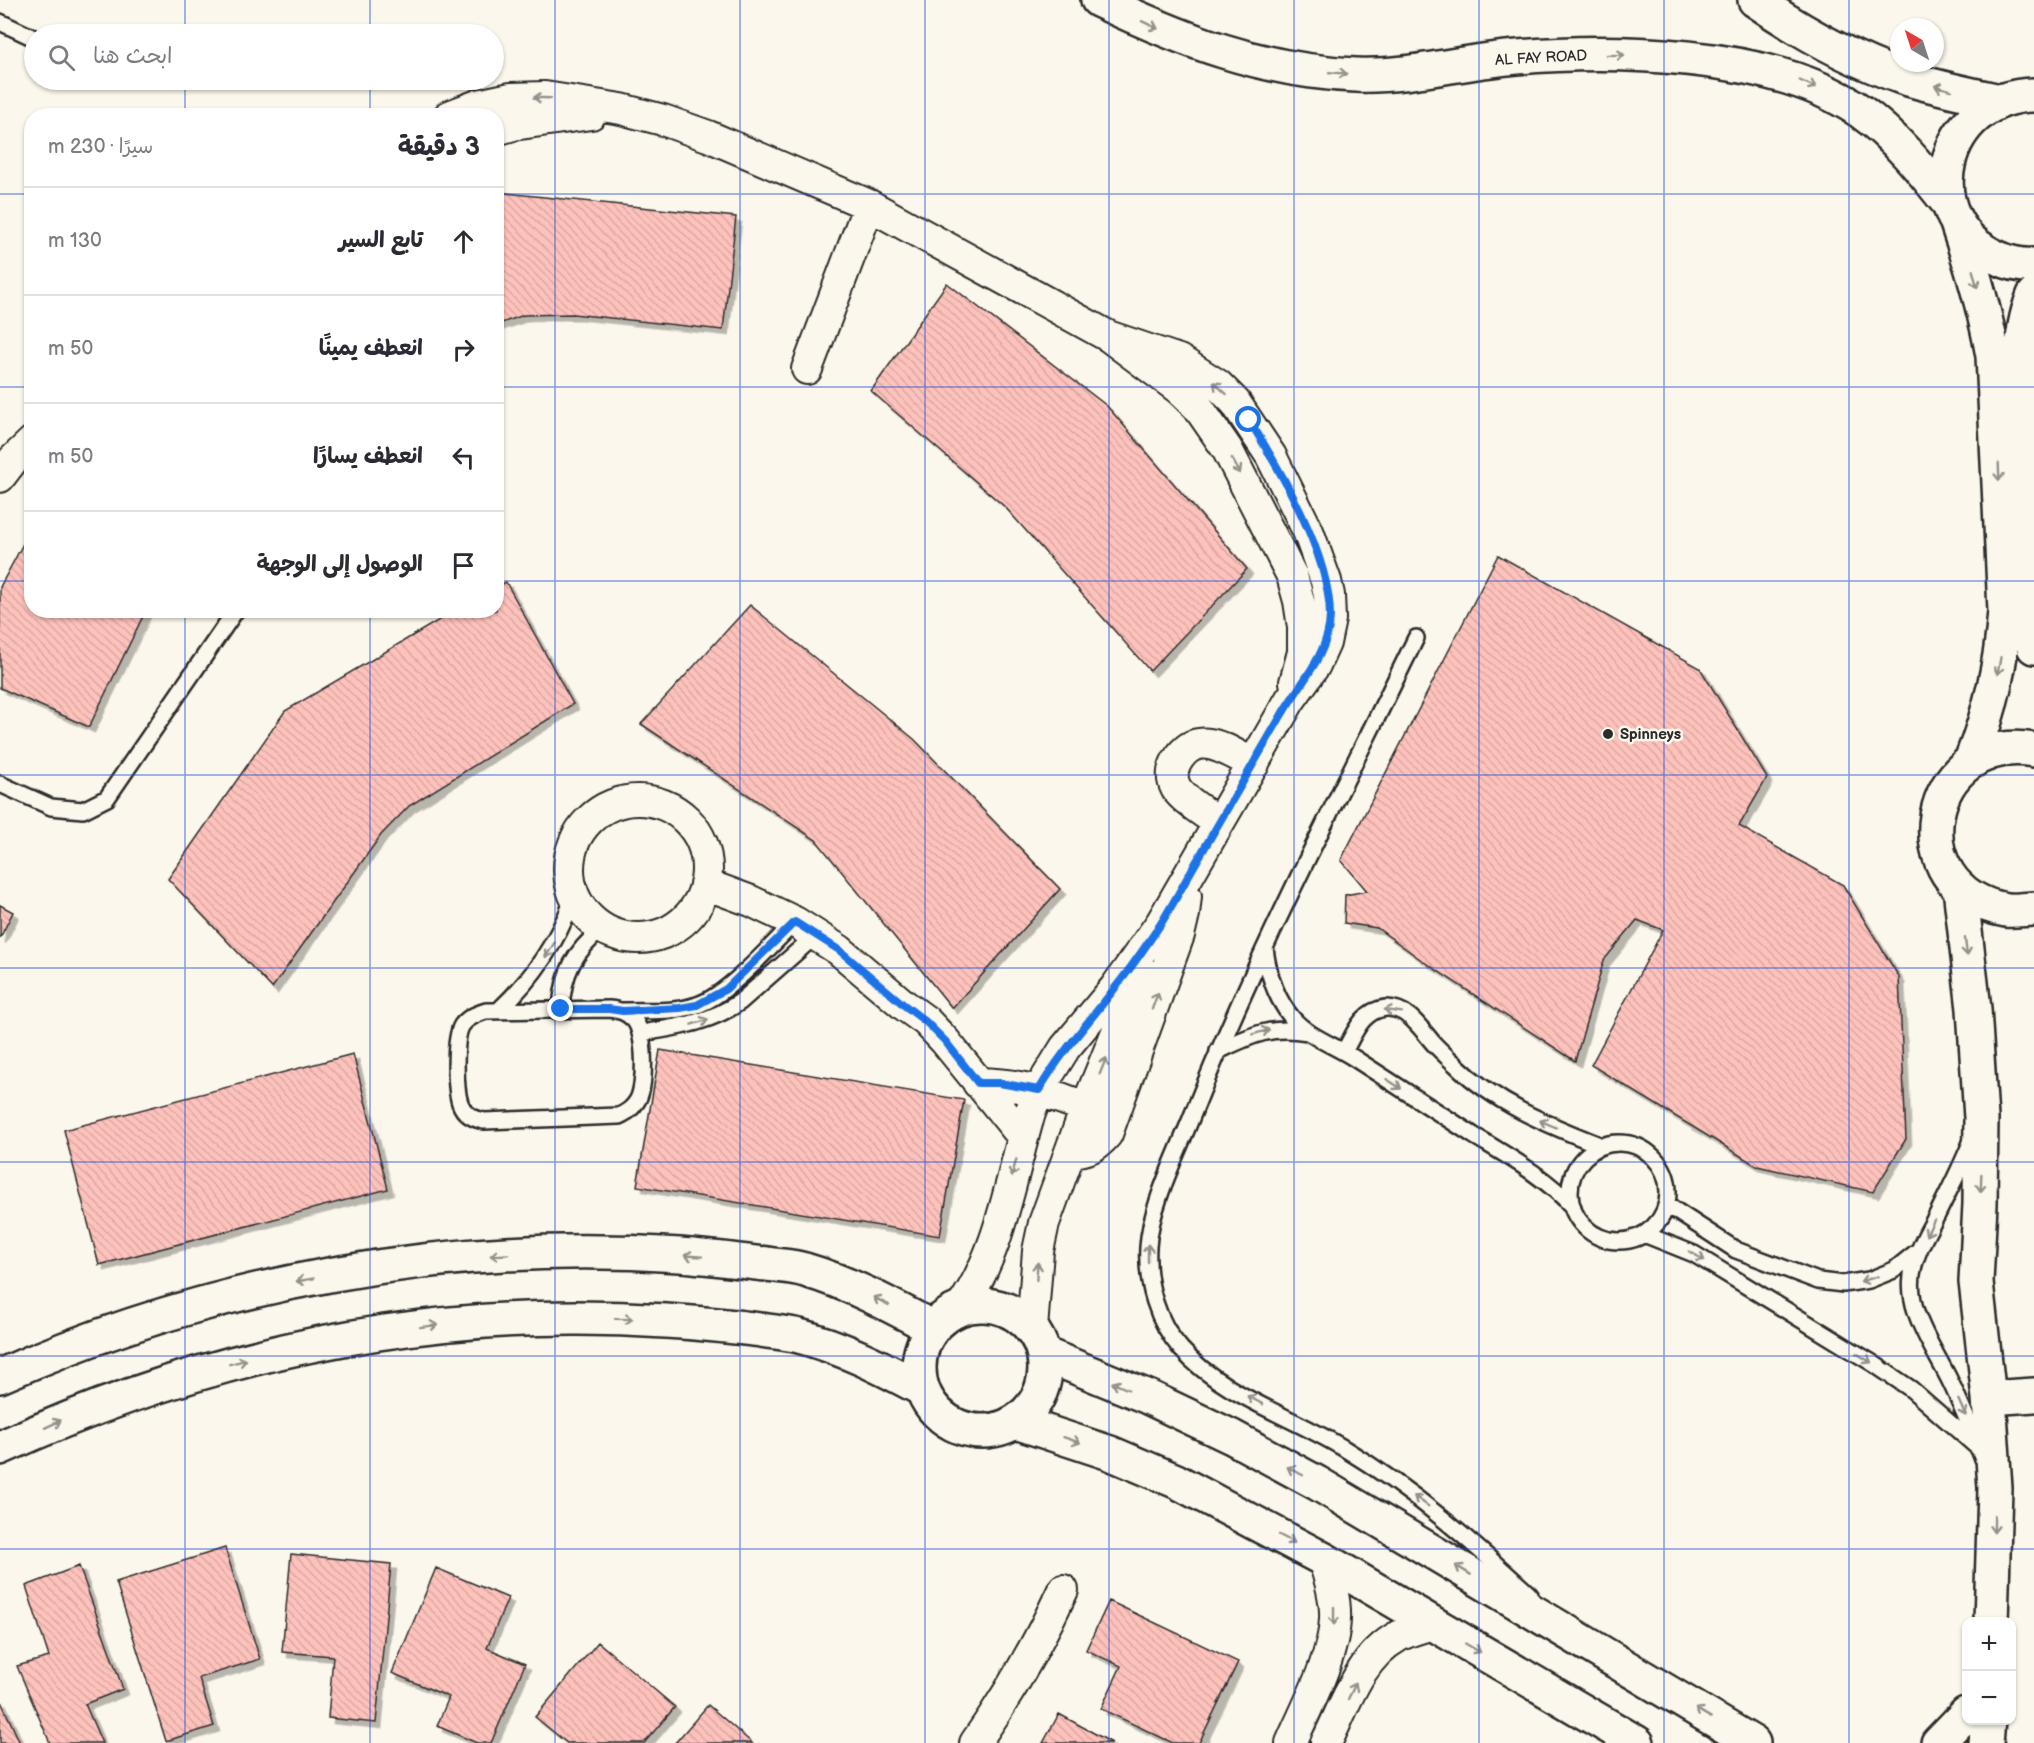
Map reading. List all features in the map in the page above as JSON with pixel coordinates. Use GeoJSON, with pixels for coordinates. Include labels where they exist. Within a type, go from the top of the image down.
{"type":"FeatureCollection","features":[{"type":"Feature","properties":{"kind":"street","name":"AL FAY ROAD"},"geometry":{"type":"LineString","coordinates":[[1098,0],[1161,30],[1208,48],[1257,62],[1306,70],[1356,75],[1406,74],[1507,58],[1615,54],[1671,57],[1762,70],[1796,79],[1830,93],[1861,112],[1889,136],[1918,166],[1971,240],[1987,254],[2007,262],[2034,265]]}},
{"type":"Feature","properties":{"kind":"street"},"geometry":{"type":"LineString","coordinates":[[1755,0],[1864,62],[1950,91],[2000,101]]}},
{"type":"Feature","properties":{"kind":"street"},"geometry":{"type":"LineString","coordinates":[[1971,761],[1985,726],[1995,689],[2006,611],[1993,356],[1988,327],[1971,263],[1953,214],[1946,184],[1947,162],[1955,142],[1966,125],[1982,111],[2000,101],[2020,95],[2034,95]]}},
{"type":"Feature","properties":{"kind":"street"},"geometry":{"type":"LineString","coordinates":[[470,108],[511,98],[545,97],[621,109],[663,120],[708,136],[869,205],[1108,336],[1159,373],[1197,407],[1227,449],[1292,576],[1303,627],[1303,652],[1290,700],[1161,923],[1116,988],[1065,1048],[1039,1090],[1023,1137],[989,1258],[960,1309]]}},
{"type":"Feature","properties":{"kind":"street"},"geometry":{"type":"LineString","coordinates":[[504,128],[621,109]]}},
{"type":"Feature","properties":{"kind":"street"},"geometry":{"type":"LineString","coordinates":[[807,369],[869,205]]}},
{"type":"Feature","properties":{"kind":"street"},"geometry":{"type":"LineString","coordinates":[[2034,295],[2028,308],[2022,334],[2022,361],[2024,571],[2029,626],[2034,647]]}},
{"type":"Feature","properties":{"kind":"street"},"geometry":{"type":"LineString","coordinates":[[0,477],[24,450]]}},
{"type":"Feature","properties":{"kind":"street"},"geometry":{"type":"LineString","coordinates":[[1219,823],[1177,789],[1173,778],[1173,767],[1187,749],[1196,744],[1207,743],[1254,764]]}},
{"type":"Feature","properties":{"kind":"street"},"geometry":{"type":"LineString","coordinates":[[2034,750],[2018,747],[1994,750],[1971,761],[1955,775],[1944,792],[1936,812],[1934,833],[1942,863],[1960,888],[1982,903],[2008,910],[2034,909]]}},
{"type":"Feature","properties":{"kind":"street"},"geometry":{"type":"LineString","coordinates":[[631,800],[653,801],[674,809],[690,823],[702,841],[707,862],[705,884],[698,905],[684,921],[665,933],[644,938],[622,937],[602,929],[585,915],[573,897],[568,875],[570,854],[578,834],[592,817],[610,805],[631,800]]}},
{"type":"Feature","properties":{"kind":"street"},"geometry":{"type":"LineString","coordinates":[[1070,1152],[1085,1151],[1097,1145],[1110,1128],[1179,935],[1185,908],[1186,880]]}},
{"type":"Feature","properties":{"kind":"street"},"geometry":{"type":"LineString","coordinates":[[705,884],[751,900],[806,929],[839,950],[926,1022],[945,1041],[1023,1137]]}},
{"type":"Feature","properties":{"kind":"street"},"geometry":{"type":"LineString","coordinates":[[1960,888],[1974,1009],[1981,1118],[1976,1282],[1989,1398],[1995,1488],[1991,1617]]}},
{"type":"Feature","properties":{"kind":"street"},"geometry":{"type":"LineString","coordinates":[[1161,923],[1086,1108],[1044,1223],[1038,1251],[1038,1341],[1045,1373],[1041,1392],[1031,1409],[1016,1422],[999,1430],[980,1432],[961,1428],[944,1419],[931,1406],[922,1389],[919,1368],[922,1347],[933,1328],[960,1309],[975,1305],[1007,1310],[1020,1318],[1038,1341],[1232,1437],[1317,1483],[1753,1743]]}},
{"type":"Feature","properties":{"kind":"street"},"geometry":{"type":"LineString","coordinates":[[978,1083],[999,1083],[1039,1090],[1086,1108]]}},
{"type":"Feature","properties":{"kind":"street"},"geometry":{"type":"LineString","coordinates":[[0,1376],[120,1328],[204,1303],[288,1283],[384,1267],[459,1258],[546,1252],[633,1252],[719,1258],[804,1269],[876,1297],[933,1328]]}},
{"type":"Feature","properties":{"kind":"street"},"geometry":{"type":"LineString","coordinates":[[0,1448],[63,1419],[222,1366],[303,1346],[361,1335],[467,1322],[550,1317],[633,1319],[716,1324],[798,1335],[873,1362],[922,1389]]}},
{"type":"Feature","properties":{"kind":"street"},"geometry":{"type":"LineString","coordinates":[[1989,1398],[2034,1395]]}},
{"type":"Feature","properties":{"kind":"street"},"geometry":{"type":"LineString","coordinates":[[1016,1422],[1110,1453],[1155,1471],[1323,1559],[1637,1743]]}},
{"type":"Feature","properties":{"kind":"street"},"geometry":{"type":"LineString","coordinates":[[1291,1743],[1333,1637],[1334,1598],[1323,1559]]}},
{"type":"Feature","properties":{"kind":"street"},"geometry":{"type":"LineString","coordinates":[[975,1743],[1001,1707],[1035,1650],[1063,1590]]}},
{"type":"Feature","properties":{"kind":"street"},"geometry":{"type":"LineString","coordinates":[[1326,1743],[1365,1665],[1379,1650],[1398,1637],[1432,1624]]}},
{"type":"Feature","properties":{"kind":"street"},"geometry":{"type":"LineString","coordinates":[[1938,1743],[1962,1718]]}},
{"type":"Feature","properties":{"kind":"street"},"geometry":{"type":"LineString","coordinates":[[1986,1743],[1988,1725]]}},
{"type":"Feature","properties":{"kind":"lane"},"geometry":{"type":"LineString","coordinates":[[0,21],[24,33]]}},
{"type":"Feature","properties":{"kind":"lane"},"geometry":{"type":"LineString","coordinates":[[0,784],[51,807],[83,810],[107,798],[231,618]]}},
{"type":"Feature","properties":{"kind":"lane"},"geometry":{"type":"LineString","coordinates":[[1416,639],[1265,948],[1218,1051],[1155,1210],[1148,1245],[1149,1282],[1160,1317],[1166,1327],[1179,1347],[1205,1372],[1344,1448],[1431,1508],[1472,1542],[1575,1637]]}},
{"type":"Feature","properties":{"kind":"lane"},"geometry":{"type":"LineString","coordinates":[[498,1011],[519,992],[537,970],[556,939],[573,897]]}},
{"type":"Feature","properties":{"kind":"lane"},"geometry":{"type":"LineString","coordinates":[[561,1009],[562,990],[575,956],[587,941],[602,929]]}},
{"type":"Feature","properties":{"kind":"lane"},"geometry":{"type":"LineString","coordinates":[[623,1011],[635,1020],[642,1033],[644,1047],[639,1099],[631,1110],[619,1116],[484,1122],[474,1120],[460,1104],[457,1035],[463,1023],[474,1015],[486,1011],[609,1009],[623,1011],[697,1005],[726,989],[806,929]]}},
{"type":"Feature","properties":{"kind":"lane"},"geometry":{"type":"LineString","coordinates":[[642,1033],[699,1022],[727,1011],[740,1002],[806,929]]}},
{"type":"Feature","properties":{"kind":"lane"},"geometry":{"type":"LineString","coordinates":[[1265,948],[1268,968],[1278,995],[1293,1019],[1307,1032],[1344,1052],[1518,1162],[1556,1189],[1573,1207]]}},
{"type":"Feature","properties":{"kind":"lane"},"geometry":{"type":"LineString","coordinates":[[1344,1052],[1360,1022],[1372,1013],[1386,1008],[1401,1011],[1414,1019],[1435,1045],[1485,1090],[1543,1123],[1602,1146]]}},
{"type":"Feature","properties":{"kind":"lane"},"geometry":{"type":"LineString","coordinates":[[1218,1051],[1252,1034],[1270,1030],[1289,1029],[1307,1032]]}},
{"type":"Feature","properties":{"kind":"lane"},"geometry":{"type":"LineString","coordinates":[[1981,1118],[1953,1184],[1919,1250],[1913,1267],[1911,1287],[1915,1308],[1923,1329],[1957,1396],[1995,1488]]}},
{"type":"Feature","properties":{"kind":"lane"},"geometry":{"type":"LineString","coordinates":[[1619,1142],[1637,1146],[1653,1155],[1664,1170],[1668,1187],[1666,1205],[1654,1227],[1644,1234],[1622,1240],[1610,1240],[1587,1229],[1573,1207],[1570,1192],[1579,1164],[1589,1153],[1602,1146],[1619,1142]]}},
{"type":"Feature","properties":{"kind":"lane"},"geometry":{"type":"LineString","coordinates":[[1666,1205],[1736,1250],[1818,1281],[1843,1284],[1869,1280],[1894,1270],[1919,1250]]}},
{"type":"Feature","properties":{"kind":"lane"},"geometry":{"type":"LineString","coordinates":[[1644,1234],[1694,1254],[1874,1364],[1911,1389],[1979,1448]]}},
{"type":"Feature","properties":{"kind":"building"},"geometry":{"type":"Polygon","coordinates":[[[504,193],[736,217],[723,330],[573,314],[524,315],[504,322],[504,193]]]}},
{"type":"Feature","properties":{"kind":"building"},"geometry":{"type":"Polygon","coordinates":[[[947,283],[1107,406],[1247,569],[1150,671],[1005,507],[871,391],[947,283]]]}},
{"type":"Feature","properties":{"kind":"building"},"geometry":{"type":"Polygon","coordinates":[[[24,542],[24,618],[142,618],[89,727],[0,688],[0,587],[24,542]]]}},
{"type":"Feature","properties":{"kind":"building"},"geometry":{"type":"Polygon","coordinates":[[[1498,555],[1700,668],[1767,778],[1739,826],[1843,885],[1899,977],[1906,1139],[1873,1192],[1757,1166],[1591,1065],[1663,930],[1637,920],[1604,960],[1575,1061],[1427,964],[1377,928],[1344,923],[1345,895],[1367,891],[1341,860],[1498,555]]]}},
{"type":"Feature","properties":{"kind":"building"},"geometry":{"type":"Polygon","coordinates":[[[506,582],[573,704],[409,806],[381,835],[272,988],[168,879],[285,711],[442,618],[504,618],[504,583],[506,582]]]}},
{"type":"Feature","properties":{"kind":"building"},"geometry":{"type":"Polygon","coordinates":[[[750,605],[914,739],[1060,889],[952,1008],[816,840],[641,724],[750,605]]]}},
{"type":"Feature","properties":{"kind":"building"},"geometry":{"type":"Polygon","coordinates":[[[0,905],[13,912],[0,938],[0,905]]]}},
{"type":"Feature","properties":{"kind":"building"},"geometry":{"type":"Polygon","coordinates":[[[660,1050],[964,1100],[940,1236],[637,1186],[660,1050]]]}},
{"type":"Feature","properties":{"kind":"building"},"geometry":{"type":"Polygon","coordinates":[[[353,1054],[388,1189],[99,1265],[64,1130],[353,1054]]]}},
{"type":"Feature","properties":{"kind":"building"},"geometry":{"type":"Polygon","coordinates":[[[225,1548],[260,1659],[199,1678],[214,1726],[166,1741],[116,1582],[225,1548]]]}},
{"type":"Feature","properties":{"kind":"building"},"geometry":{"type":"Polygon","coordinates":[[[291,1554],[391,1564],[376,1723],[328,1718],[333,1656],[282,1652],[291,1554]]]}},
{"type":"Feature","properties":{"kind":"building"},"geometry":{"type":"Polygon","coordinates":[[[79,1566],[123,1689],[85,1704],[102,1743],[50,1743],[17,1666],[49,1657],[26,1586],[79,1566]]]}},
{"type":"Feature","properties":{"kind":"building"},"geometry":{"type":"Polygon","coordinates":[[[436,1568],[508,1598],[487,1648],[525,1664],[491,1743],[477,1743],[437,1726],[449,1697],[392,1673],[436,1568]]]}},
{"type":"Feature","properties":{"kind":"building"},"geometry":{"type":"Polygon","coordinates":[[[1109,1601],[1238,1662],[1199,1743],[1173,1743],[1101,1709],[1121,1666],[1086,1650],[1109,1601]]]}},
{"type":"Feature","properties":{"kind":"building"},"geometry":{"type":"Polygon","coordinates":[[[598,1642],[675,1707],[644,1743],[567,1743],[535,1717],[598,1642]]]}},
{"type":"Feature","properties":{"kind":"building"},"geometry":{"type":"Polygon","coordinates":[[[0,1699],[20,1743],[0,1743],[0,1699]]]}},
{"type":"Feature","properties":{"kind":"building"},"geometry":{"type":"Polygon","coordinates":[[[708,1705],[752,1743],[675,1743],[708,1705]]]}},
{"type":"Feature","properties":{"kind":"building"},"geometry":{"type":"Polygon","coordinates":[[[1059,1714],[1112,1743],[1043,1743],[1059,1714]]]}},
{"type":"Feature","properties":{"kind":"place","name":"Spinneys"},"geometry":{"type":"Point","coordinates":[1608,734]}},
{"type":"Feature","properties":{"kind":"route"},"geometry":{"type":"LineString","coordinates":[[561,1009],[623,1011],[697,1005],[726,989],[795,922],[839,950],[926,1022],[945,1041],[978,1083],[999,1083],[1039,1090],[1065,1048],[1116,988],[1161,923],[1290,700],[1315,665],[1325,643],[1330,619],[1329,595],[1323,570],[1308,531],[1271,456],[1249,420]]}}]}
